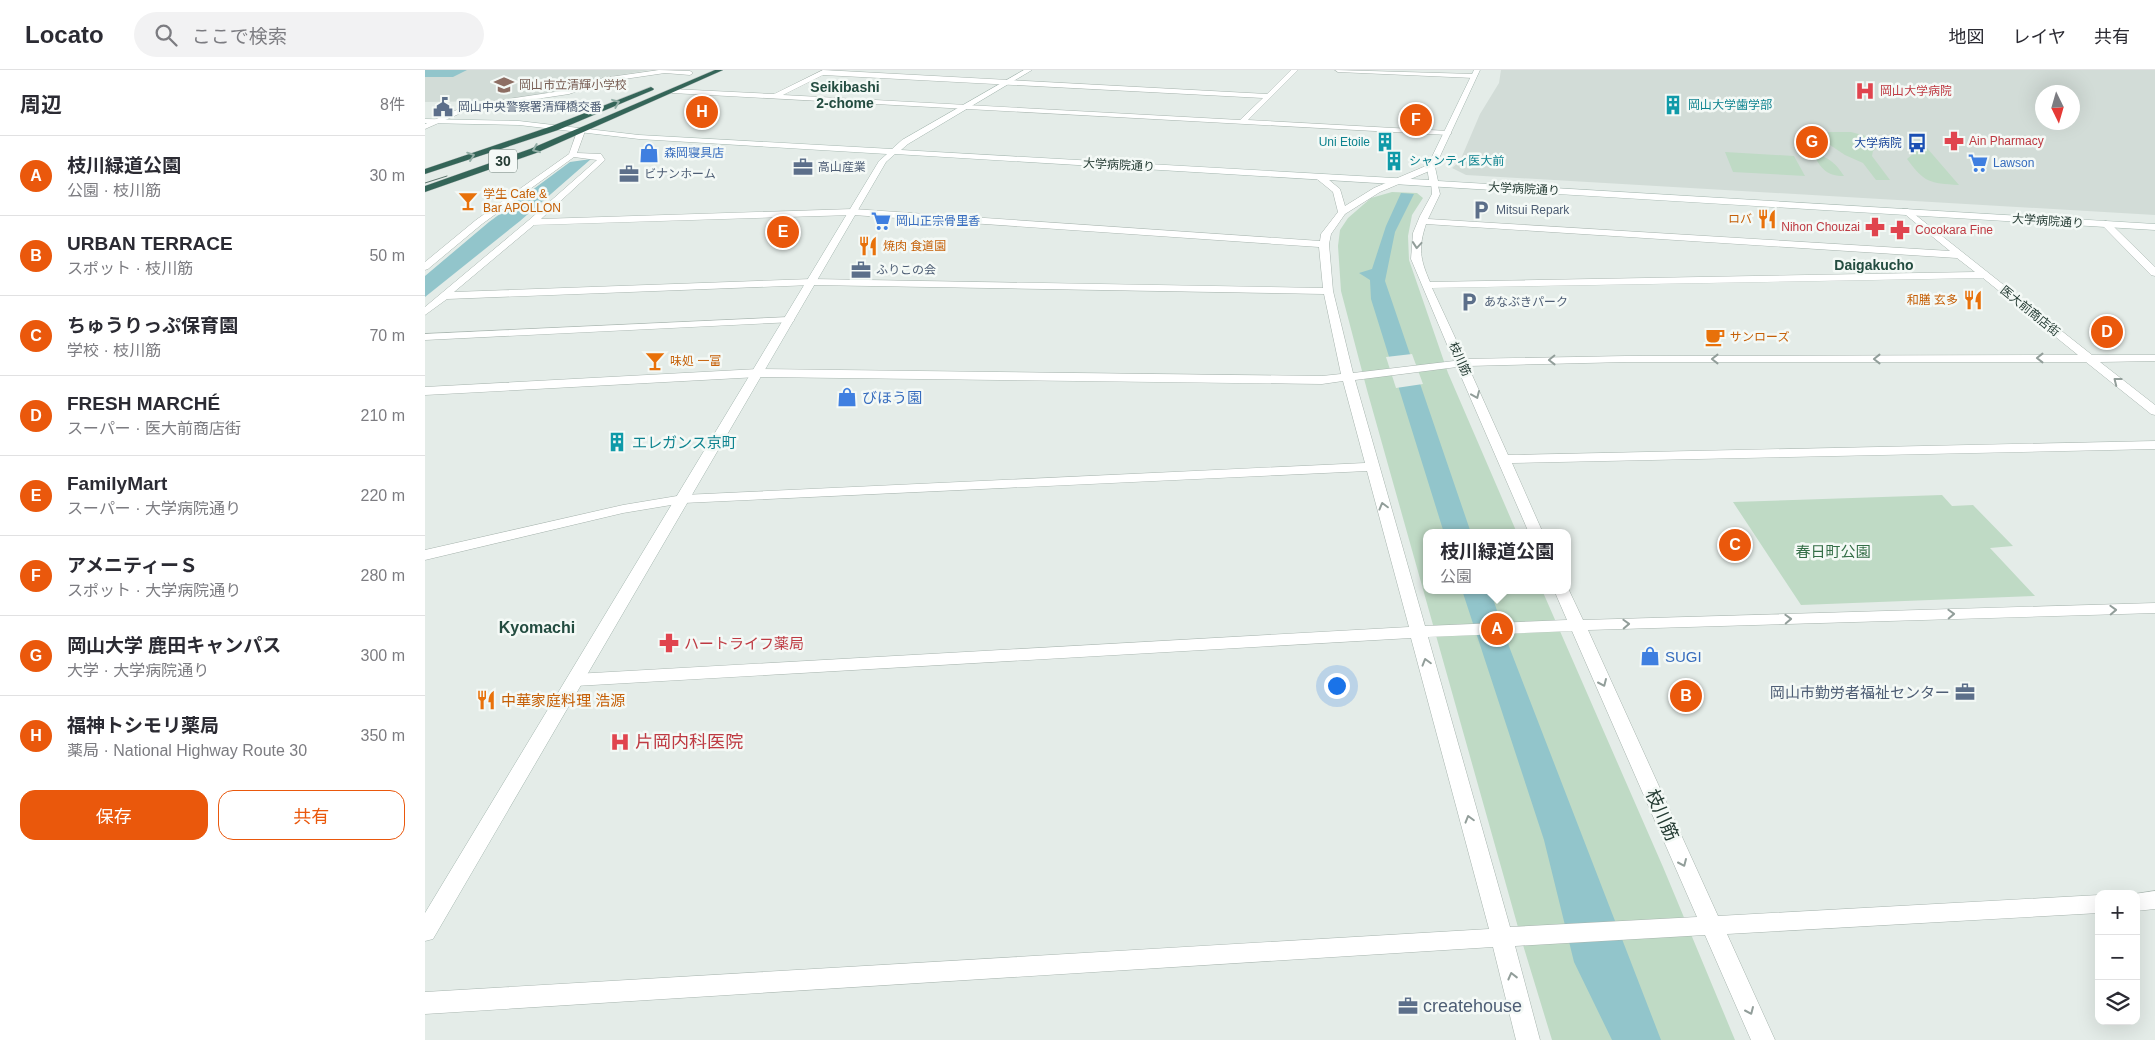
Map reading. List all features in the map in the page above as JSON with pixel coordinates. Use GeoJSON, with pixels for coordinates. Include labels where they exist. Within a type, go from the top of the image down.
{"type":"FeatureCollection","features":[{"type":"Feature","properties":{"kind":"highway","name":"30"},"geometry":{"type":"LineString","coordinates":[[425,189],[533,151],[720,70]]}},
{"type":"Feature","properties":{"kind":"highway"},"geometry":{"type":"LineString","coordinates":[[675,79],[693,71]]}},
{"type":"Feature","properties":{"kind":"highway","name":"30"},"geometry":{"type":"LineString","coordinates":[[425,172],[555,128],[659,86]]}},
{"type":"Feature","properties":{"kind":"street"},"geometry":{"type":"LineString","coordinates":[[426,929],[883,161],[905,142],[1029,70]]}},
{"type":"Feature","properties":{"kind":"street"},"geometry":{"type":"LineString","coordinates":[[1242,122],[1295,70]]}},
{"type":"Feature","properties":{"kind":"street"},"geometry":{"type":"LineString","coordinates":[[1338,70],[1476,73],[1431,167],[1434,184]]}},
{"type":"Feature","properties":{"kind":"street"},"geometry":{"type":"LineString","coordinates":[[425,127],[468,107],[569,92],[603,80],[665,71],[693,71]]}},
{"type":"Feature","properties":{"kind":"street"},"geometry":{"type":"LineString","coordinates":[[773,97],[825,72],[1269,96]]}},
{"type":"Feature","properties":{"kind":"street"},"geometry":{"type":"LineString","coordinates":[[673,91],[1448,133]]}},
{"type":"Feature","properties":{"kind":"street","name":"大学病院通り"},"geometry":{"type":"LineString","coordinates":[[425,121],[519,123],[639,137],[2155,227]]}},
{"type":"Feature","properties":{"kind":"street"},"geometry":{"type":"LineString","coordinates":[[425,267],[479,222],[572,155],[581,131]]}},
{"type":"Feature","properties":{"kind":"street"},"geometry":{"type":"LineString","coordinates":[[425,312],[532,222],[601,160],[598,156],[594,155],[572,155]]}},
{"type":"Feature","properties":{"kind":"street"},"geometry":{"type":"LineString","coordinates":[[1431,167],[1369,194],[1342,212],[1326,234],[1324,244],[1327,291],[1372,467],[1502,938],[1528,1040]]}},
{"type":"Feature","properties":{"kind":"street"},"geometry":{"type":"LineString","coordinates":[[1320,177],[1337,191],[1342,212]]}},
{"type":"Feature","properties":{"kind":"street","name":"枝川筋"},"geometry":{"type":"LineString","coordinates":[[1434,184],[1436,194],[1427,207],[1418,237],[1416,258],[1426,285],[1462,362],[1534,529]]}},
{"type":"Feature","properties":{"kind":"street","name":"医大前商店街"},"geometry":{"type":"LineString","coordinates":[[1905,211],[2155,411]]}},
{"type":"Feature","properties":{"kind":"street"},"geometry":{"type":"LineString","coordinates":[[532,222],[853,212],[1324,244]]}},
{"type":"Feature","properties":{"kind":"street"},"geometry":{"type":"LineString","coordinates":[[1423,221],[1960,255]]}},
{"type":"Feature","properties":{"kind":"street"},"geometry":{"type":"LineString","coordinates":[[2106,224],[2155,273]]}},
{"type":"Feature","properties":{"kind":"street"},"geometry":{"type":"LineString","coordinates":[[1426,285],[1985,275]]}},
{"type":"Feature","properties":{"kind":"street"},"geometry":{"type":"LineString","coordinates":[[444,296],[811,282],[1327,291]]}},
{"type":"Feature","properties":{"kind":"street"},"geometry":{"type":"LineString","coordinates":[[425,337],[789,320]]}},
{"type":"Feature","properties":{"kind":"street"},"geometry":{"type":"LineString","coordinates":[[425,391],[758,373],[1295,380],[1348,377],[1462,362],[1626,359],[2155,358]]}},
{"type":"Feature","properties":{"kind":"street"},"geometry":{"type":"LineString","coordinates":[[1504,459],[2155,446]]}},
{"type":"Feature","properties":{"kind":"street"},"geometry":{"type":"LineString","coordinates":[[425,554],[623,510],[683,499],[1372,467]]}},
{"type":"Feature","properties":{"kind":"street","name":"枝川筋"},"geometry":{"type":"LineString","coordinates":[[1564,594],[1763,1040]]}},
{"type":"Feature","properties":{"kind":"street"},"geometry":{"type":"LineString","coordinates":[[575,680],[1417,632],[1577,625],[2155,608]]}},
{"type":"Feature","properties":{"kind":"street"},"geometry":{"type":"LineString","coordinates":[[2140,902],[2155,900]]}},
{"type":"Feature","properties":{"kind":"street"},"geometry":{"type":"LineString","coordinates":[[425,1003],[2095,904]]}},
{"type":"Feature","properties":{"kind":"shaded area","name":"岡山市立清輝小学校"},"geometry":{"type":"Polygon","coordinates":[[[425,70],[650,70],[600,78],[565,91],[494,101],[425,102],[425,70]]]}},
{"type":"Feature","properties":{"kind":"shaded area"},"geometry":{"type":"Polygon","coordinates":[[[1501,70],[2155,70],[2155,215],[1466,175],[1452,168],[1460,161],[1480,114],[1499,83],[1501,70]]]}},
{"type":"Feature","properties":{"kind":"green space"},"geometry":{"type":"Polygon","coordinates":[[[1828,132],[1851,132],[1881,140],[1883,142],[1873,151],[1872,156],[1890,180],[1876,180],[1863,163],[1845,155],[1827,143],[1823,137],[1828,132]]]}},
{"type":"Feature","properties":{"kind":"green space"},"geometry":{"type":"Polygon","coordinates":[[[1920,148],[1927,148],[1959,185],[1934,182],[1923,177],[1907,159],[1920,148]]]}},
{"type":"Feature","properties":{"kind":"green space"},"geometry":{"type":"Polygon","coordinates":[[[1725,152],[1794,156],[1805,176],[1733,172],[1725,152]]]}},
{"type":"Feature","properties":{"kind":"green space"},"geometry":{"type":"Polygon","coordinates":[[[1814,155],[1819,155],[1832,161],[1844,176],[1833,175],[1825,171],[1814,155]]]}},
{"type":"Feature","properties":{"kind":"green space"},"geometry":{"type":"Polygon","coordinates":[[[1392,192],[1417,193],[1423,198],[1412,215],[1408,236],[1409,260],[1448,373],[1515,529],[1423,529],[1423,589],[1341,291],[1338,246],[1340,230],[1348,218],[1371,198],[1392,192]]]}},
{"type":"Feature","properties":{"kind":"green space","name":"春日町公園"},"geometry":{"type":"Polygon","coordinates":[[[1942,495],[1952,506],[1973,505],[2013,546],[1990,548],[2035,596],[1801,605],[1733,502],[1942,495]]]}},
{"type":"Feature","properties":{"kind":"green space"},"geometry":{"type":"Polygon","coordinates":[[[1424,594],[1544,594],[1663,867],[1735,1040],[1552,1040],[1523,945],[1424,594]]]}},
{"type":"Feature","properties":{"kind":"water"},"geometry":{"type":"Polygon","coordinates":[[[425,70],[467,70],[453,77],[425,77],[425,70]]]}},
{"type":"Feature","properties":{"kind":"water"},"geometry":{"type":"Polygon","coordinates":[[[591,159],[520,221],[425,297],[425,276],[489,222],[570,162],[591,159]]]}},
{"type":"Feature","properties":{"kind":"water"},"geometry":{"type":"Polygon","coordinates":[[[1401,193],[1414,194],[1395,232],[1385,281],[1470,529],[1443,529],[1371,299],[1370,280],[1359,273],[1372,269],[1386,226],[1401,193]]]}},
{"type":"Feature","properties":{"kind":"water"},"geometry":{"type":"Polygon","coordinates":[[[1463,594],[1491,594],[1510,649],[1661,1040],[1612,1040],[1574,962],[1544,840],[1463,594]]]}},
{"type":"Feature","properties":{"kind":"pier"},"geometry":{"type":"Polygon","coordinates":[[[1412,354],[1423,384],[1396,388],[1386,357],[1412,354]]]}},
{"type":"Feature","properties":{"kind":"tram line"},"geometry":{"type":"LineString","coordinates":[[425,183],[447,176]]}},
{"type":"Feature","properties":{"kind":"place","name":"岡山市立清輝小学校"},"geometry":{"type":"Point","coordinates":[504,85]}},
{"type":"Feature","properties":{"kind":"place","name":"岡山大学病院"},"geometry":{"type":"Point","coordinates":[1865,91]}},
{"type":"Feature","properties":{"kind":"place","name":"岡山大学歯学部"},"geometry":{"type":"Point","coordinates":[1673,105]}},
{"type":"Feature","properties":{"kind":"place","name":"岡山中央警察署清輝橋交番"},"geometry":{"type":"Point","coordinates":[443,107]}},
{"type":"Feature","properties":{"kind":"place","name":"福神トシモリ薬局"},"geometry":{"type":"Point","coordinates":[702,112]}},
{"type":"Feature","properties":{"kind":"place","name":"アメニティーＳ"},"geometry":{"type":"Point","coordinates":[1416,120]}},
{"type":"Feature","properties":{"kind":"place","name":"Ain Pharmacy"},"geometry":{"type":"Point","coordinates":[1954,141]}},
{"type":"Feature","properties":{"kind":"place","name":"Uni Etoile"},"geometry":{"type":"Point","coordinates":[1385,142]}},
{"type":"Feature","properties":{"kind":"place","name":"岡山大学 鹿田キャンパス"},"geometry":{"type":"Point","coordinates":[1812,142]}},
{"type":"Feature","properties":{"kind":"place","name":"大学病院"},"geometry":{"type":"Point","coordinates":[1917,143]}},
{"type":"Feature","properties":{"kind":"place","name":"森岡寝具店"},"geometry":{"type":"Point","coordinates":[649,153]}},
{"type":"Feature","properties":{"kind":"place","name":"シャンティ医大前"},"geometry":{"type":"Point","coordinates":[1394,161]}},
{"type":"Feature","properties":{"kind":"place","name":"Lawson"},"geometry":{"type":"Point","coordinates":[1978,163]}},
{"type":"Feature","properties":{"kind":"place","name":"高山産業"},"geometry":{"type":"Point","coordinates":[803,167]}},
{"type":"Feature","properties":{"kind":"place","name":"ビナンホーム"},"geometry":{"type":"Point","coordinates":[629,174]}},
{"type":"Feature","properties":{"kind":"place","name":"学生 Cafe & Bar APOLLON"},"geometry":{"type":"Point","coordinates":[468,201]}},
{"type":"Feature","properties":{"kind":"place","name":"Mitsui Repark"},"geometry":{"type":"Point","coordinates":[1481,210]}},
{"type":"Feature","properties":{"kind":"place","name":"ロバ"},"geometry":{"type":"Point","coordinates":[1767,219]}},
{"type":"Feature","properties":{"kind":"place","name":"岡山正宗骨里香"},"geometry":{"type":"Point","coordinates":[881,221]}},
{"type":"Feature","properties":{"kind":"place","name":"Nihon Chouzai"},"geometry":{"type":"Point","coordinates":[1875,227]}},
{"type":"Feature","properties":{"kind":"place","name":"Cocokara Fine"},"geometry":{"type":"Point","coordinates":[1900,230]}},
{"type":"Feature","properties":{"kind":"place","name":"FamilyMart"},"geometry":{"type":"Point","coordinates":[783,232]}},
{"type":"Feature","properties":{"kind":"place","name":"焼肉 食道園"},"geometry":{"type":"Point","coordinates":[868,246]}},
{"type":"Feature","properties":{"kind":"place","name":"ふりこの会"},"geometry":{"type":"Point","coordinates":[861,270]}},
{"type":"Feature","properties":{"kind":"place","name":"和膳 玄多"},"geometry":{"type":"Point","coordinates":[1973,300]}},
{"type":"Feature","properties":{"kind":"place","name":"あなぶきパーク"},"geometry":{"type":"Point","coordinates":[1469,302]}},
{"type":"Feature","properties":{"kind":"place","name":"FRESH MARCHÉ"},"geometry":{"type":"Point","coordinates":[2107,332]}},
{"type":"Feature","properties":{"kind":"place","name":"サンローズ"},"geometry":{"type":"Point","coordinates":[1715,337]}},
{"type":"Feature","properties":{"kind":"place","name":"味処 一富"},"geometry":{"type":"Point","coordinates":[655,361]}},
{"type":"Feature","properties":{"kind":"place","name":"びほう園"},"geometry":{"type":"Point","coordinates":[847,397]}},
{"type":"Feature","properties":{"kind":"place","name":"エレガンス京町"},"geometry":{"type":"Point","coordinates":[617,442]}},
{"type":"Feature","properties":{"kind":"place","name":"ちゅうりっぷ保育園"},"geometry":{"type":"Point","coordinates":[1735,545]}},
{"type":"Feature","properties":{"kind":"place","name":"枝川緑道公園"},"geometry":{"type":"Point","coordinates":[1497,629]}},
{"type":"Feature","properties":{"kind":"place","name":"ハートライフ薬局"},"geometry":{"type":"Point","coordinates":[669,643]}},
{"type":"Feature","properties":{"kind":"place","name":"SUGI"},"geometry":{"type":"Point","coordinates":[1650,656]}},
{"type":"Feature","properties":{"kind":"place","name":"岡山市勤労者福祉センター"},"geometry":{"type":"Point","coordinates":[1965,692]}},
{"type":"Feature","properties":{"kind":"place","name":"URBAN TERRACE"},"geometry":{"type":"Point","coordinates":[1686,696]}},
{"type":"Feature","properties":{"kind":"place","name":"中華家庭料理 浩源"},"geometry":{"type":"Point","coordinates":[486,700]}},
{"type":"Feature","properties":{"kind":"place","name":"片岡内科医院"},"geometry":{"type":"Point","coordinates":[620,742]}},
{"type":"Feature","properties":{"kind":"place","name":"createhouse"},"geometry":{"type":"Point","coordinates":[1408,1006]}},
{"type":"Feature","properties":{"kind":"district","name":"Seikibashi 2-chome"},"geometry":{"type":"Point","coordinates":[845,95]}},
{"type":"Feature","properties":{"kind":"district","name":"Daigakucho"},"geometry":{"type":"Point","coordinates":[1874,265]}},
{"type":"Feature","properties":{"kind":"district","name":"Kyomachi"},"geometry":{"type":"Point","coordinates":[537,627]}}]}
